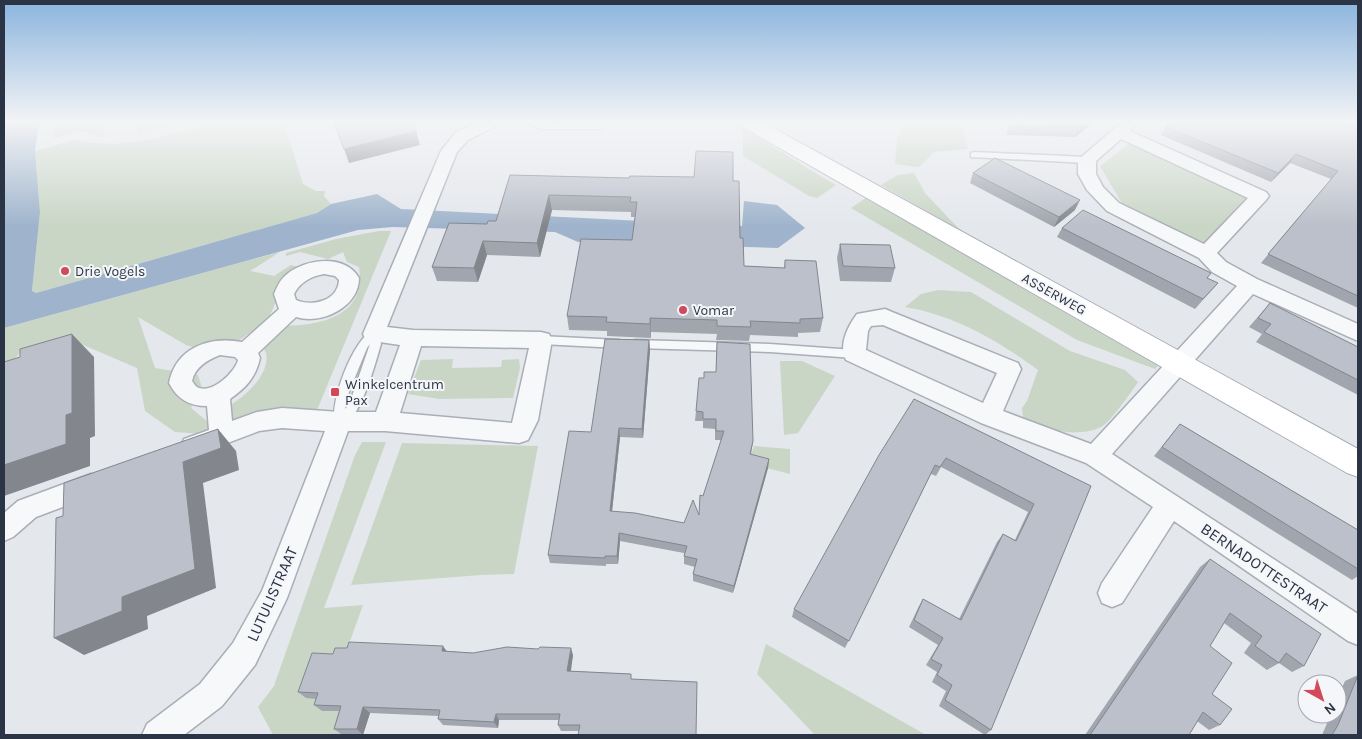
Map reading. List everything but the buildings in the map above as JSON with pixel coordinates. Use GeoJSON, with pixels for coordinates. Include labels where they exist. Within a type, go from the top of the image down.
{"type":"FeatureCollection","features":[{"type":"Feature","properties":{"kind":"street","name":"LUTULISTRAAT"},"geometry":{"type":"LineString","coordinates":[[374,334],[446,157]]}},
{"type":"Feature","properties":{"kind":"street","name":"ASSERWEG"},"geometry":{"type":"LineString","coordinates":[[811,157],[1358,464]]}},
{"type":"Feature","properties":{"kind":"street"},"geometry":{"type":"LineString","coordinates":[[1090,157],[1087,160],[1087,174],[1096,190],[1113,207],[1206,253],[1219,267],[1250,284],[1358,333]]}},
{"type":"Feature","properties":{"kind":"street"},"geometry":{"type":"LineString","coordinates":[[1183,157],[1260,196],[1206,253]]}},
{"type":"Feature","properties":{"kind":"street"},"geometry":{"type":"LineString","coordinates":[[1095,456],[1250,284]]}},
{"type":"Feature","properties":{"kind":"street"},"geometry":{"type":"LineString","coordinates":[[245,352],[292,309]]}},
{"type":"Feature","properties":{"kind":"street"},"geometry":{"type":"LineString","coordinates":[[854,354],[857,330],[864,319],[885,316],[1010,369],[989,416]]}},
{"type":"Feature","properties":{"kind":"street"},"geometry":{"type":"LineString","coordinates":[[374,334],[413,338],[384,421]]}},
{"type":"Feature","properties":{"kind":"street","name":"BERNADOTTESTRAAT"},"geometry":{"type":"LineString","coordinates":[[413,338],[541,340]]}},
{"type":"Feature","properties":{"kind":"street"},"geometry":{"type":"LineString","coordinates":[[175,453],[257,422],[282,418],[340,422],[384,421],[519,433],[526,420],[541,340]]}},
{"type":"Feature","properties":{"kind":"street"},"geometry":{"type":"LineString","coordinates":[[230,347],[245,352],[249,358],[246,374],[239,382],[218,394],[197,396],[182,390],[180,383],[184,368],[191,361],[209,350],[230,347]]}},
{"type":"Feature","properties":{"kind":"street","name":"BERNADOTTESTRAAT"},"geometry":{"type":"LineString","coordinates":[[854,354],[989,416],[1095,456],[1170,504],[1358,631]]}},
{"type":"Feature","properties":{"kind":"street"},"geometry":{"type":"LineString","coordinates":[[218,394],[221,435]]}},
{"type":"Feature","properties":{"kind":"street","name":"LUTULISTRAAT"},"geometry":{"type":"LineString","coordinates":[[158,735],[211,694],[244,654],[273,598],[340,422]]}},
{"type":"Feature","properties":{"kind":"street"},"geometry":{"type":"LineString","coordinates":[[4,529],[28,509],[110,477]]}},
{"type":"Feature","properties":{"kind":"street"},"geometry":{"type":"LineString","coordinates":[[1112,593],[1170,504]]}},
{"type":"Feature","properties":{"kind":"lane"},"geometry":{"type":"LineString","coordinates":[[1030,157],[1087,160]]}},
{"type":"Feature","properties":{"kind":"lane","name":"LUTULISTRAAT"},"geometry":{"type":"LineString","coordinates":[[340,422],[354,407],[376,344],[374,334]]}},
{"type":"Feature","properties":{"kind":"lane","name":"BERNADOTTESTRAAT"},"geometry":{"type":"LineString","coordinates":[[541,340],[770,348],[854,354]]}},
{"type":"Feature","properties":{"kind":"green space"},"geometry":{"type":"Polygon","coordinates":[[[36,157],[295,157],[303,184],[316,191],[325,191],[324,196],[331,204],[317,213],[36,293],[32,291],[40,212],[36,157]]]}},
{"type":"Feature","properties":{"kind":"green space"},"geometry":{"type":"Polygon","coordinates":[[[745,157],[790,157],[836,185],[817,198],[809,196],[745,157]]]}},
{"type":"Feature","properties":{"kind":"green space"},"geometry":{"type":"Polygon","coordinates":[[[896,157],[929,157],[919,167],[895,164],[896,157]]]}},
{"type":"Feature","properties":{"kind":"green space"},"geometry":{"type":"Polygon","coordinates":[[[1111,157],[1169,157],[1256,197],[1204,244],[1123,205],[1100,166],[1111,157]]]}},
{"type":"Feature","properties":{"kind":"green space"},"geometry":{"type":"Polygon","coordinates":[[[914,173],[925,193],[960,230],[881,185],[898,175],[914,173]]]}},
{"type":"Feature","properties":{"kind":"green space"},"geometry":{"type":"Polygon","coordinates":[[[866,198],[1158,366],[1155,369],[1077,340],[851,208],[866,198]]]}},
{"type":"Feature","properties":{"kind":"green space"},"geometry":{"type":"Polygon","coordinates":[[[379,231],[391,231],[315,415],[263,411],[229,424],[227,407],[248,392],[264,369],[266,353],[260,343],[279,326],[309,324],[337,316],[355,298],[359,284],[359,267],[347,262],[343,252],[328,259],[300,252],[286,256],[286,253],[336,239],[379,231]]]}},
{"type":"Feature","properties":{"kind":"green space"},"geometry":{"type":"Polygon","coordinates":[[[280,252],[250,271],[274,276],[291,265],[304,269],[286,278],[268,320],[218,355],[186,345],[138,317],[155,368],[198,375],[202,388],[191,408],[214,427],[203,434],[175,432],[145,411],[137,368],[67,338],[21,351],[4,373],[4,328],[280,252]]]}},
{"type":"Feature","properties":{"kind":"green space"},"geometry":{"type":"Polygon","coordinates":[[[938,290],[971,292],[1070,351],[1125,370],[1138,382],[1115,414],[1101,427],[1082,432],[1072,432],[1050,429],[1031,422],[1023,417],[1022,408],[1027,401],[1038,370],[992,339],[941,316],[905,307],[921,294],[938,290]]]}},
{"type":"Feature","properties":{"kind":"green space"},"geometry":{"type":"Polygon","coordinates":[[[453,359],[452,368],[501,367],[502,360],[519,359],[520,368],[513,398],[439,399],[408,394],[421,360],[453,359]]]}},
{"type":"Feature","properties":{"kind":"green space"},"geometry":{"type":"Polygon","coordinates":[[[780,361],[802,361],[835,376],[798,433],[784,435],[780,361]]]}},
{"type":"Feature","properties":{"kind":"green space"},"geometry":{"type":"Polygon","coordinates":[[[362,442],[386,442],[324,608],[363,605],[342,663],[353,732],[352,735],[273,735],[258,707],[274,686],[355,455],[362,442]]]}},
{"type":"Feature","properties":{"kind":"green space"},"geometry":{"type":"Polygon","coordinates":[[[402,443],[538,446],[514,574],[351,585],[402,443]]]}},
{"type":"Feature","properties":{"kind":"green space"},"geometry":{"type":"Polygon","coordinates":[[[754,446],[790,449],[790,474],[748,463],[754,446]]]}},
{"type":"Feature","properties":{"kind":"green space"},"geometry":{"type":"Polygon","coordinates":[[[766,644],[926,735],[815,735],[757,674],[766,644]]]}},
{"type":"Feature","properties":{"kind":"water"},"geometry":{"type":"Polygon","coordinates":[[[5,157],[36,157],[40,212],[32,291],[36,293],[317,213],[331,204],[377,194],[401,209],[742,226],[744,201],[777,205],[805,228],[778,248],[578,242],[555,232],[393,227],[358,230],[4,328],[5,157]]]}},
{"type":"Feature","properties":{"kind":"place","name":"Drie Vogels"},"geometry":{"type":"Point","coordinates":[65,271]}},
{"type":"Feature","properties":{"kind":"place","name":"Vomar"},"geometry":{"type":"Point","coordinates":[683,310]}},
{"type":"Feature","properties":{"kind":"place","name":"Winkelcentrum Pax"},"geometry":{"type":"Point","coordinates":[335,392]}}]}
